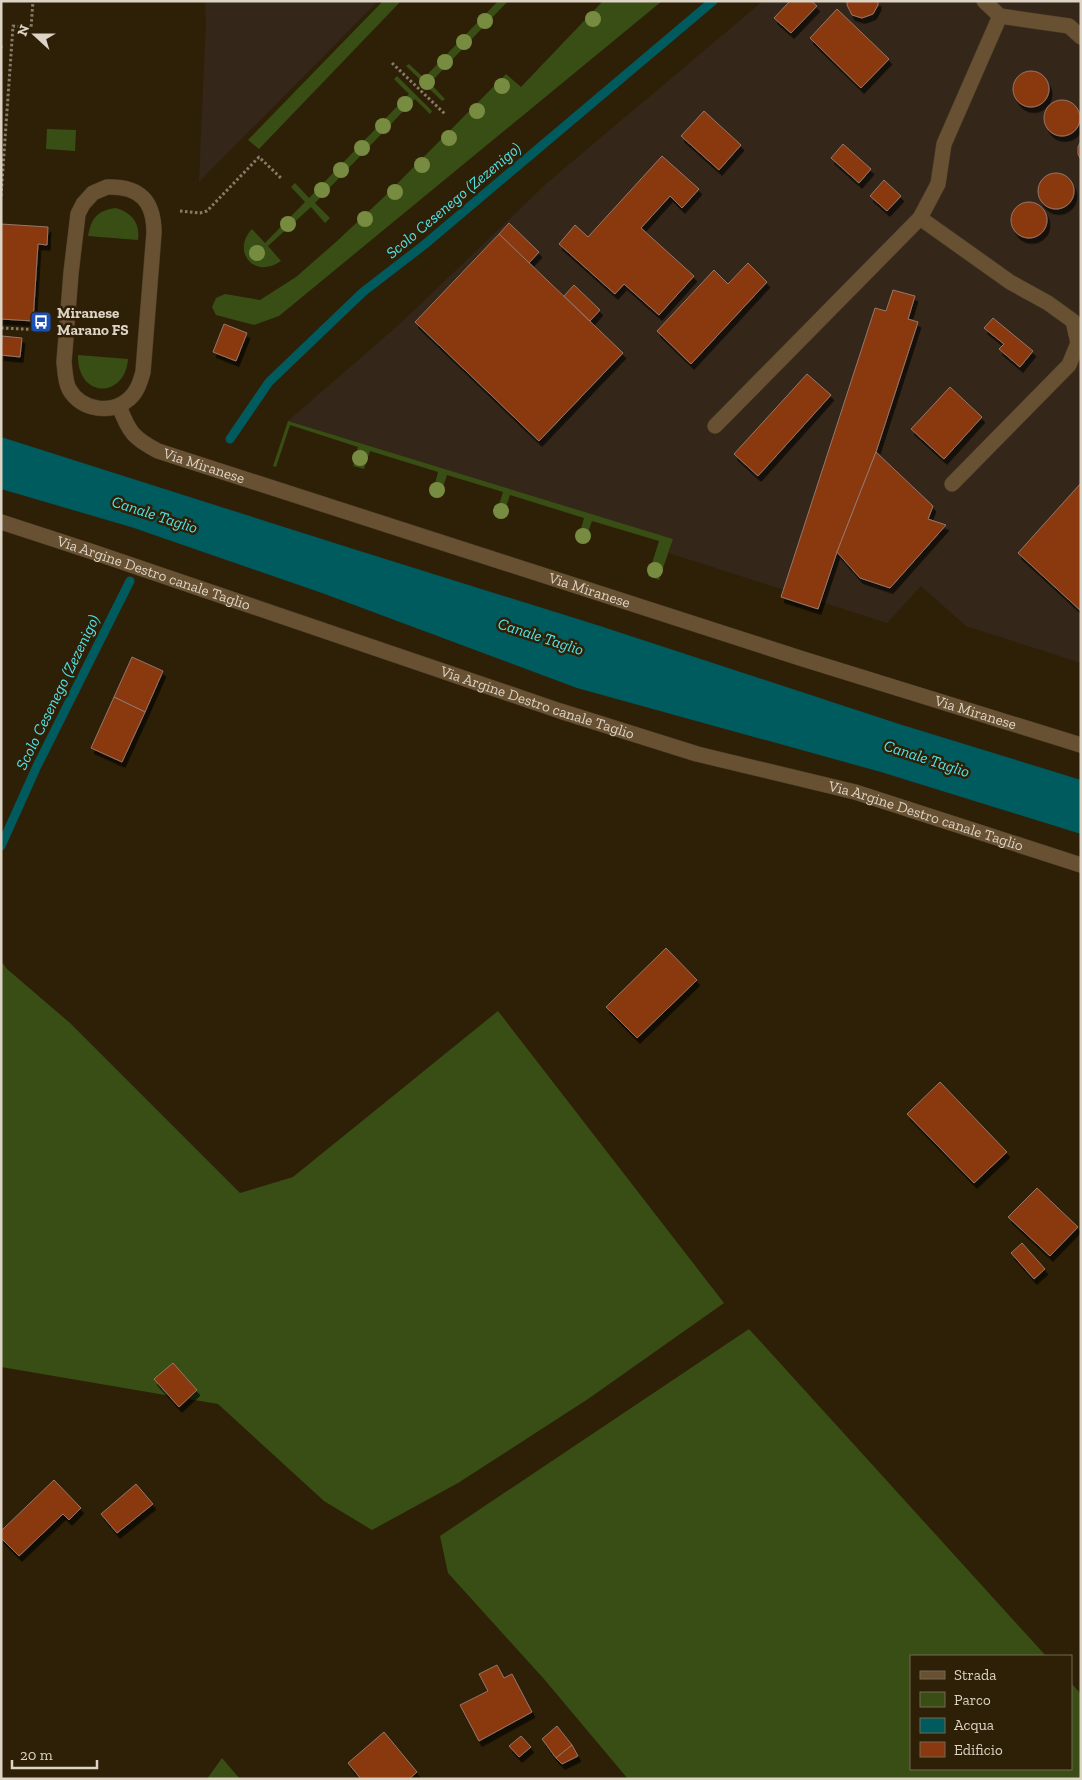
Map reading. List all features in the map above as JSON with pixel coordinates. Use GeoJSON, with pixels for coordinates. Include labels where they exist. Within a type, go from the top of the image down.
{"type":"FeatureCollection","features":[{"type":"Feature","properties":{"kind":"street"},"geometry":{"type":"LineString","coordinates":[[984,1],[1000,16],[1068,26],[1081,37]]}},
{"type":"Feature","properties":{"kind":"street"},"geometry":{"type":"LineString","coordinates":[[715,426],[920,218],[938,184],[944,144],[1000,16]]}},
{"type":"Feature","properties":{"kind":"street"},"geometry":{"type":"LineString","coordinates":[[107,187],[122,187],[144,198],[151,208],[154,219],[143,372],[138,388],[130,399],[119,406],[108,409],[84,404],[69,388],[65,376],[64,362],[78,214],[83,204],[93,193],[107,187]]}},
{"type":"Feature","properties":{"kind":"street"},"geometry":{"type":"LineString","coordinates":[[920,218],[1010,282],[1048,302],[1077,322],[1078,343],[1069,365],[952,484]]}},
{"type":"Feature","properties":{"kind":"street","name":"Via Miranese"},"geometry":{"type":"LineString","coordinates":[[119,406],[127,426],[139,441],[158,451],[775,650],[1081,745]]}},
{"type":"Feature","properties":{"kind":"street","name":"Via Argine Destro canale Taglio"},"geometry":{"type":"LineString","coordinates":[[1,522],[103,555],[560,712],[696,754],[855,792],[1081,865]]}},
{"type":"Feature","properties":{"kind":"path"},"geometry":{"type":"LineString","coordinates":[[1,196],[13,26],[31,28],[33,1]]}},
{"type":"Feature","properties":{"kind":"path"},"geometry":{"type":"LineString","coordinates":[[392,63],[446,115]]}},
{"type":"Feature","properties":{"kind":"path"},"geometry":{"type":"LineString","coordinates":[[180,211],[200,213],[207,211],[259,157],[281,178]]}},
{"type":"Feature","properties":{"kind":"path"},"geometry":{"type":"LineString","coordinates":[[1,328],[45,331],[45,321]]}},
{"type":"Feature","properties":{"kind":"shaded area"},"geometry":{"type":"Polygon","coordinates":[[[205,1],[378,1],[199,182],[206,22],[205,1]]]}},
{"type":"Feature","properties":{"kind":"shaded area"},"geometry":{"type":"Polygon","coordinates":[[[763,1],[1081,1],[1081,663],[966,626],[921,586],[887,623],[669,553],[673,539],[288,421],[402,322],[547,183],[763,1]]]}},
{"type":"Feature","properties":{"kind":"green space"},"geometry":{"type":"Polygon","coordinates":[[[383,1],[401,1],[259,149],[248,140],[383,1]]]}},
{"type":"Feature","properties":{"kind":"green space"},"geometry":{"type":"Polygon","coordinates":[[[498,1],[508,1],[430,83],[445,99],[442,101],[406,66],[409,64],[424,78],[498,1]]]}},
{"type":"Feature","properties":{"kind":"green space"},"geometry":{"type":"Polygon","coordinates":[[[603,1],[662,1],[279,316],[254,325],[216,315],[212,307],[216,298],[225,294],[260,300],[296,277],[384,197],[506,74],[521,87],[603,1]]]}},
{"type":"Feature","properties":{"kind":"green space"},"geometry":{"type":"Polygon","coordinates":[[[397,76],[432,111],[430,114],[415,99],[315,203],[330,218],[325,223],[311,207],[268,246],[281,261],[271,266],[262,267],[254,265],[248,260],[244,246],[246,237],[252,229],[265,243],[305,202],[291,187],[295,183],[309,198],[409,94],[394,79],[397,76]]]}},
{"type":"Feature","properties":{"kind":"green space"},"geometry":{"type":"Polygon","coordinates":[[[47,129],[76,130],[75,151],[46,149],[47,129]]]}},
{"type":"Feature","properties":{"kind":"green space"},"geometry":{"type":"Polygon","coordinates":[[[116,208],[131,216],[134,220],[138,229],[138,240],[88,236],[91,224],[96,216],[104,211],[116,208]]]}},
{"type":"Feature","properties":{"kind":"green space"},"geometry":{"type":"Polygon","coordinates":[[[78,355],[128,359],[125,372],[119,381],[111,387],[102,388],[93,386],[85,380],[80,369],[78,355]]]}},
{"type":"Feature","properties":{"kind":"green space"},"geometry":{"type":"Polygon","coordinates":[[[288,421],[673,539],[659,580],[648,576],[659,541],[592,521],[586,539],[579,536],[584,518],[510,495],[504,513],[497,511],[503,492],[447,475],[441,493],[433,491],[438,472],[370,451],[364,469],[353,466],[358,447],[290,425],[276,467],[273,466],[288,421]]]}},
{"type":"Feature","properties":{"kind":"green space"},"geometry":{"type":"Polygon","coordinates":[[[1,961],[7,969],[70,1023],[240,1193],[293,1177],[498,1011],[724,1303],[588,1399],[458,1483],[372,1530],[324,1501],[218,1404],[1,1367],[1,961]]]}},
{"type":"Feature","properties":{"kind":"green space"},"geometry":{"type":"Polygon","coordinates":[[[749,1329],[1045,1655],[910,1655],[910,1770],[1072,1770],[1072,1684],[1081,1694],[1081,1779],[628,1779],[544,1679],[448,1573],[440,1536],[749,1329]]]}},
{"type":"Feature","properties":{"kind":"green space"},"geometry":{"type":"Polygon","coordinates":[[[222,1758],[240,1779],[207,1779],[222,1758]]]}},
{"type":"Feature","properties":{"kind":"water","name":"Canale Taglio"},"geometry":{"type":"Polygon","coordinates":[[[1,437],[600,626],[899,724],[1081,780],[1081,834],[881,772],[577,688],[322,593],[131,527],[1,489],[1,437]]]}},
{"type":"Feature","properties":{"kind":"building"},"geometry":{"type":"Polygon","coordinates":[[[790,1],[811,1],[817,6],[791,33],[774,18],[790,1]]]}},
{"type":"Feature","properties":{"kind":"building"},"geometry":{"type":"Polygon","coordinates":[[[847,1],[878,1],[878,5],[873,14],[862,18],[852,15],[847,1]]]}},
{"type":"Feature","properties":{"kind":"building"},"geometry":{"type":"Polygon","coordinates":[[[837,9],[889,59],[861,88],[810,38],[837,9]]]}},
{"type":"Feature","properties":{"kind":"building"},"geometry":{"type":"Polygon","coordinates":[[[1031,71],[1038,72],[1044,76],[1048,82],[1048,96],[1044,102],[1038,106],[1031,107],[1024,106],[1018,102],[1014,96],[1013,89],[1014,82],[1018,76],[1024,72],[1031,71]]]}},
{"type":"Feature","properties":{"kind":"building"},"geometry":{"type":"Polygon","coordinates":[[[1062,100],[1069,101],[1075,105],[1079,111],[1079,125],[1075,131],[1069,135],[1062,136],[1055,135],[1049,131],[1045,125],[1044,118],[1045,111],[1049,105],[1055,101],[1062,100]]]}},
{"type":"Feature","properties":{"kind":"building"},"geometry":{"type":"Polygon","coordinates":[[[704,111],[741,145],[719,170],[681,136],[704,111]]]}},
{"type":"Feature","properties":{"kind":"building"},"geometry":{"type":"Polygon","coordinates":[[[1081,141],[1081,160],[1078,154],[1078,147],[1081,141]]]}},
{"type":"Feature","properties":{"kind":"building"},"geometry":{"type":"Polygon","coordinates":[[[843,144],[871,169],[859,183],[831,158],[843,144]]]}},
{"type":"Feature","properties":{"kind":"building"},"geometry":{"type":"Polygon","coordinates":[[[662,156],[699,189],[682,208],[670,196],[641,228],[694,276],[659,315],[624,284],[615,294],[559,244],[575,225],[588,237],[662,156]]]}},
{"type":"Feature","properties":{"kind":"building"},"geometry":{"type":"Polygon","coordinates":[[[1056,173],[1069,178],[1074,191],[1069,204],[1056,209],[1043,204],[1038,191],[1043,178],[1056,173]]]}},
{"type":"Feature","properties":{"kind":"building"},"geometry":{"type":"Polygon","coordinates":[[[884,180],[901,196],[887,211],[870,196],[884,180]]]}},
{"type":"Feature","properties":{"kind":"building"},"geometry":{"type":"Polygon","coordinates":[[[1029,202],[1042,207],[1047,220],[1042,233],[1029,238],[1016,233],[1011,220],[1016,207],[1029,202]]]}},
{"type":"Feature","properties":{"kind":"building"},"geometry":{"type":"Polygon","coordinates":[[[509,223],[539,252],[529,263],[499,234],[509,223]]]}},
{"type":"Feature","properties":{"kind":"building"},"geometry":{"type":"Polygon","coordinates":[[[1,224],[48,227],[47,245],[38,244],[33,321],[1,319],[1,224]]]}},
{"type":"Feature","properties":{"kind":"building"},"geometry":{"type":"Polygon","coordinates":[[[499,234],[623,353],[539,441],[415,322],[499,234]]]}},
{"type":"Feature","properties":{"kind":"building"},"geometry":{"type":"Polygon","coordinates":[[[748,263],[767,282],[691,364],[657,331],[714,270],[728,284],[748,263]]]}},
{"type":"Feature","properties":{"kind":"building"},"geometry":{"type":"Polygon","coordinates":[[[574,285],[600,310],[590,321],[564,296],[574,285]]]}},
{"type":"Feature","properties":{"kind":"building"},"geometry":{"type":"Polygon","coordinates":[[[893,290],[915,296],[908,319],[918,322],[876,452],[837,552],[818,609],[781,597],[875,308],[886,311],[893,290]]]}},
{"type":"Feature","properties":{"kind":"building"},"geometry":{"type":"Polygon","coordinates":[[[993,318],[1033,351],[1020,367],[999,349],[1004,344],[984,328],[993,318]]]}},
{"type":"Feature","properties":{"kind":"building"},"geometry":{"type":"Polygon","coordinates":[[[224,324],[247,333],[236,361],[213,352],[224,324]]]}},
{"type":"Feature","properties":{"kind":"building"},"geometry":{"type":"Polygon","coordinates":[[[2,336],[22,338],[20,357],[1,355],[2,336]]]}},
{"type":"Feature","properties":{"kind":"building"},"geometry":{"type":"Polygon","coordinates":[[[807,374],[831,395],[758,476],[734,454],[807,374]]]}},
{"type":"Feature","properties":{"kind":"building"},"geometry":{"type":"Polygon","coordinates":[[[950,387],[982,417],[944,459],[911,429],[950,387]]]}},
{"type":"Feature","properties":{"kind":"building"},"geometry":{"type":"Polygon","coordinates":[[[876,452],[933,506],[928,519],[946,525],[890,588],[860,578],[837,552],[876,452]]]}},
{"type":"Feature","properties":{"kind":"building"},"geometry":{"type":"Polygon","coordinates":[[[1081,483],[1081,611],[1018,553],[1081,483]]]}},
{"type":"Feature","properties":{"kind":"building"},"geometry":{"type":"Polygon","coordinates":[[[132,657],[163,671],[145,712],[114,697],[132,657]]]}},
{"type":"Feature","properties":{"kind":"building"},"geometry":{"type":"Polygon","coordinates":[[[114,697],[145,712],[122,762],[91,748],[114,697]]]}},
{"type":"Feature","properties":{"kind":"building"},"geometry":{"type":"Polygon","coordinates":[[[666,948],[697,980],[637,1038],[606,1007],[666,948]]]}},
{"type":"Feature","properties":{"kind":"building"},"geometry":{"type":"Polygon","coordinates":[[[940,1082],[1007,1152],[974,1183],[907,1114],[940,1082]]]}},
{"type":"Feature","properties":{"kind":"building"},"geometry":{"type":"Polygon","coordinates":[[[1037,1188],[1078,1227],[1050,1256],[1008,1217],[1037,1188]]]}},
{"type":"Feature","properties":{"kind":"building"},"geometry":{"type":"Polygon","coordinates":[[[1022,1243],[1045,1269],[1034,1279],[1011,1253],[1022,1243]]]}},
{"type":"Feature","properties":{"kind":"building"},"geometry":{"type":"Polygon","coordinates":[[[173,1363],[197,1390],[179,1407],[154,1379],[173,1363]]]}},
{"type":"Feature","properties":{"kind":"building"},"geometry":{"type":"Polygon","coordinates":[[[54,1480],[81,1508],[69,1520],[63,1514],[19,1556],[1,1538],[1,1531],[54,1480]]]}},
{"type":"Feature","properties":{"kind":"building"},"geometry":{"type":"Polygon","coordinates":[[[136,1484],[153,1504],[117,1533],[101,1514],[136,1484]]]}},
{"type":"Feature","properties":{"kind":"building"},"geometry":{"type":"Polygon","coordinates":[[[497,1665],[504,1678],[512,1674],[532,1712],[479,1741],[460,1705],[488,1691],[479,1674],[497,1665]]]}},
{"type":"Feature","properties":{"kind":"building"},"geometry":{"type":"Polygon","coordinates":[[[557,1726],[572,1745],[556,1758],[542,1739],[557,1726]]]}},
{"type":"Feature","properties":{"kind":"building"},"geometry":{"type":"Polygon","coordinates":[[[384,1732],[417,1772],[409,1779],[361,1779],[348,1763],[384,1732]]]}},
{"type":"Feature","properties":{"kind":"building"},"geometry":{"type":"Polygon","coordinates":[[[521,1736],[531,1747],[519,1757],[509,1746],[521,1736]]]}},
{"type":"Feature","properties":{"kind":"building"},"geometry":{"type":"Polygon","coordinates":[[[572,1745],[578,1756],[562,1764],[556,1758],[572,1745]]]}},
{"type":"Feature","properties":{"kind":"waterway","name":"Scolo Cesenego (Zezenigo)"},"geometry":{"type":"LineString","coordinates":[[230,439],[269,382],[363,292],[424,245],[713,1]]}},
{"type":"Feature","properties":{"kind":"waterway","name":"Scolo Cesenego (Zezenigo)"},"geometry":{"type":"LineString","coordinates":[[1,846],[37,766],[130,581]]}},
{"type":"Feature","properties":{"kind":"place","name":"Miranese Marano FS"},"geometry":{"type":"Point","coordinates":[41,322]}}]}
